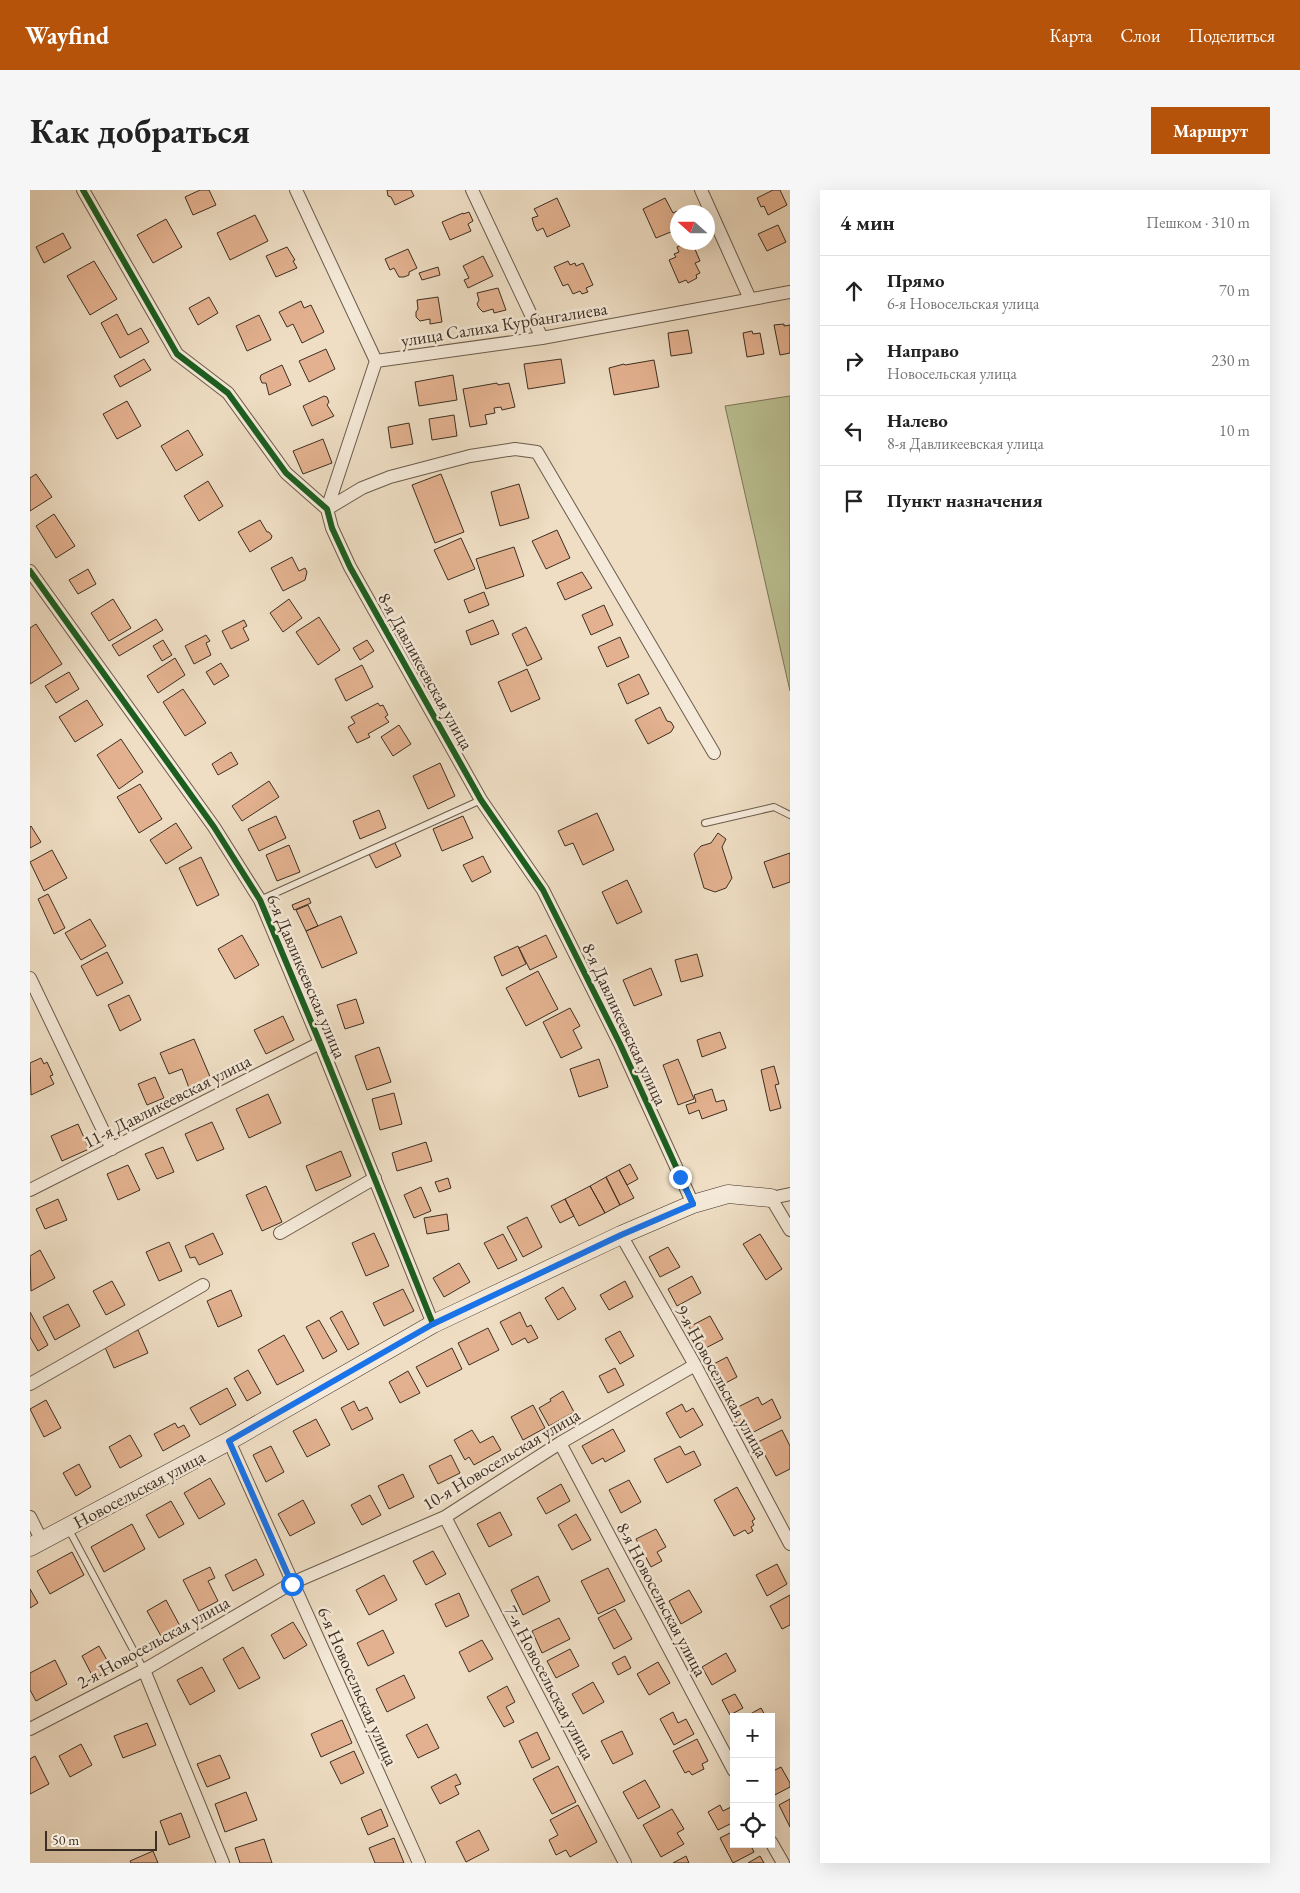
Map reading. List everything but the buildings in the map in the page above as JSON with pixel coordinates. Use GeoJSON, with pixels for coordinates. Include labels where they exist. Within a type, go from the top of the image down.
{"type":"FeatureCollection","features":[{"type":"Feature","properties":{"kind":"street"},"geometry":{"type":"LineString","coordinates":[[84,190],[177,354],[228,393],[286,473],[327,509]]}},
{"type":"Feature","properties":{"kind":"street"},"geometry":{"type":"LineString","coordinates":[[472,190],[542,338]]}},
{"type":"Feature","properties":{"kind":"street"},"geometry":{"type":"LineString","coordinates":[[701,190],[750,300]]}},
{"type":"Feature","properties":{"kind":"street"},"geometry":{"type":"LineString","coordinates":[[301,192],[376,361],[327,509]]}},
{"type":"Feature","properties":{"kind":"street","name":"улица Салиха Курбангалиева"},"geometry":{"type":"LineString","coordinates":[[376,361],[542,338],[790,292]]}},
{"type":"Feature","properties":{"kind":"street"},"geometry":{"type":"LineString","coordinates":[[327,509],[362,488],[390,477],[470,456],[515,449],[537,452],[714,753]]}},
{"type":"Feature","properties":{"kind":"street","name":"8-я Давликеевская улица"},"geometry":{"type":"LineString","coordinates":[[327,509],[332,528],[350,567],[482,800],[544,890],[620,1044],[693,1204]]}},
{"type":"Feature","properties":{"kind":"street","name":"6-я Давликеевская улица"},"geometry":{"type":"LineString","coordinates":[[30,571],[214,827],[260,900],[433,1324]]}},
{"type":"Feature","properties":{"kind":"street"},"geometry":{"type":"LineString","coordinates":[[30,978],[112,1149]]}},
{"type":"Feature","properties":{"kind":"street","name":"11-я Давликеевская улица"},"geometry":{"type":"LineString","coordinates":[[30,1190],[320,1044]]}},
{"type":"Feature","properties":{"kind":"street"},"geometry":{"type":"LineString","coordinates":[[280,1233],[374,1178]]}},
{"type":"Feature","properties":{"kind":"street","name":"Новосельская улица"},"geometry":{"type":"LineString","coordinates":[[36,1544],[229,1441],[433,1324],[621,1235],[693,1204],[728,1194],[771,1198],[790,1194]]}},
{"type":"Feature","properties":{"kind":"street"},"geometry":{"type":"LineString","coordinates":[[771,1198],[790,1230]]}},
{"type":"Feature","properties":{"kind":"street","name":"9-я Новосельская улица"},"geometry":{"type":"LineString","coordinates":[[621,1235],[694,1365],[790,1544]]}},
{"type":"Feature","properties":{"kind":"street"},"geometry":{"type":"LineString","coordinates":[[30,1384],[203,1285]]}},
{"type":"Feature","properties":{"kind":"street","name":"10-я Новосельская улица"},"geometry":{"type":"LineString","coordinates":[[292,1584],[445,1517],[560,1442],[694,1365]]}},
{"type":"Feature","properties":{"kind":"street","name":"6-я Новосельская улица"},"geometry":{"type":"LineString","coordinates":[[229,1441],[419,1863]]}},
{"type":"Feature","properties":{"kind":"street","name":"8-я Новосельская улица"},"geometry":{"type":"LineString","coordinates":[[560,1442],[730,1763]]}},
{"type":"Feature","properties":{"kind":"street"},"geometry":{"type":"LineString","coordinates":[[30,1517],[36,1544]]}},
{"type":"Feature","properties":{"kind":"street","name":"7-я Новосельская улица"},"geometry":{"type":"LineString","coordinates":[[445,1517],[625,1863]]}},
{"type":"Feature","properties":{"kind":"street","name":"2-я Новосельская улица"},"geometry":{"type":"LineString","coordinates":[[30,1729],[144,1670],[292,1584]]}},
{"type":"Feature","properties":{"kind":"street"},"geometry":{"type":"LineString","coordinates":[[144,1670],[223,1863]]}},
{"type":"Feature","properties":{"kind":"street"},"geometry":{"type":"LineString","coordinates":[[774,1848],[782,1863]]}},
{"type":"Feature","properties":{"kind":"lane"},"geometry":{"type":"LineString","coordinates":[[260,900],[482,800]]}},
{"type":"Feature","properties":{"kind":"lane"},"geometry":{"type":"LineString","coordinates":[[705,823],[774,807],[790,815]]}},
{"type":"Feature","properties":{"kind":"lane"},"geometry":{"type":"LineString","coordinates":[[68,1527],[144,1670]]}},
{"type":"Feature","properties":{"kind":"green space"},"geometry":{"type":"Polygon","coordinates":[[[790,396],[790,691],[725,406],[790,396]]]}},
{"type":"Feature","properties":{"kind":"cycle path"},"geometry":{"type":"LineString","coordinates":[[83,190],[177,354],[228,393],[286,473],[327,509],[332,528],[350,567],[481,800],[543,890],[620,1044],[693,1204]]}},
{"type":"Feature","properties":{"kind":"cycle path"},"geometry":{"type":"LineString","coordinates":[[30,571],[214,827],[260,900],[320,1043],[433,1324]]}},
{"type":"Feature","properties":{"kind":"route"},"geometry":{"type":"LineString","coordinates":[[292,1584],[229,1441],[433,1324],[621,1235],[693,1204],[680,1177]]}}]}
